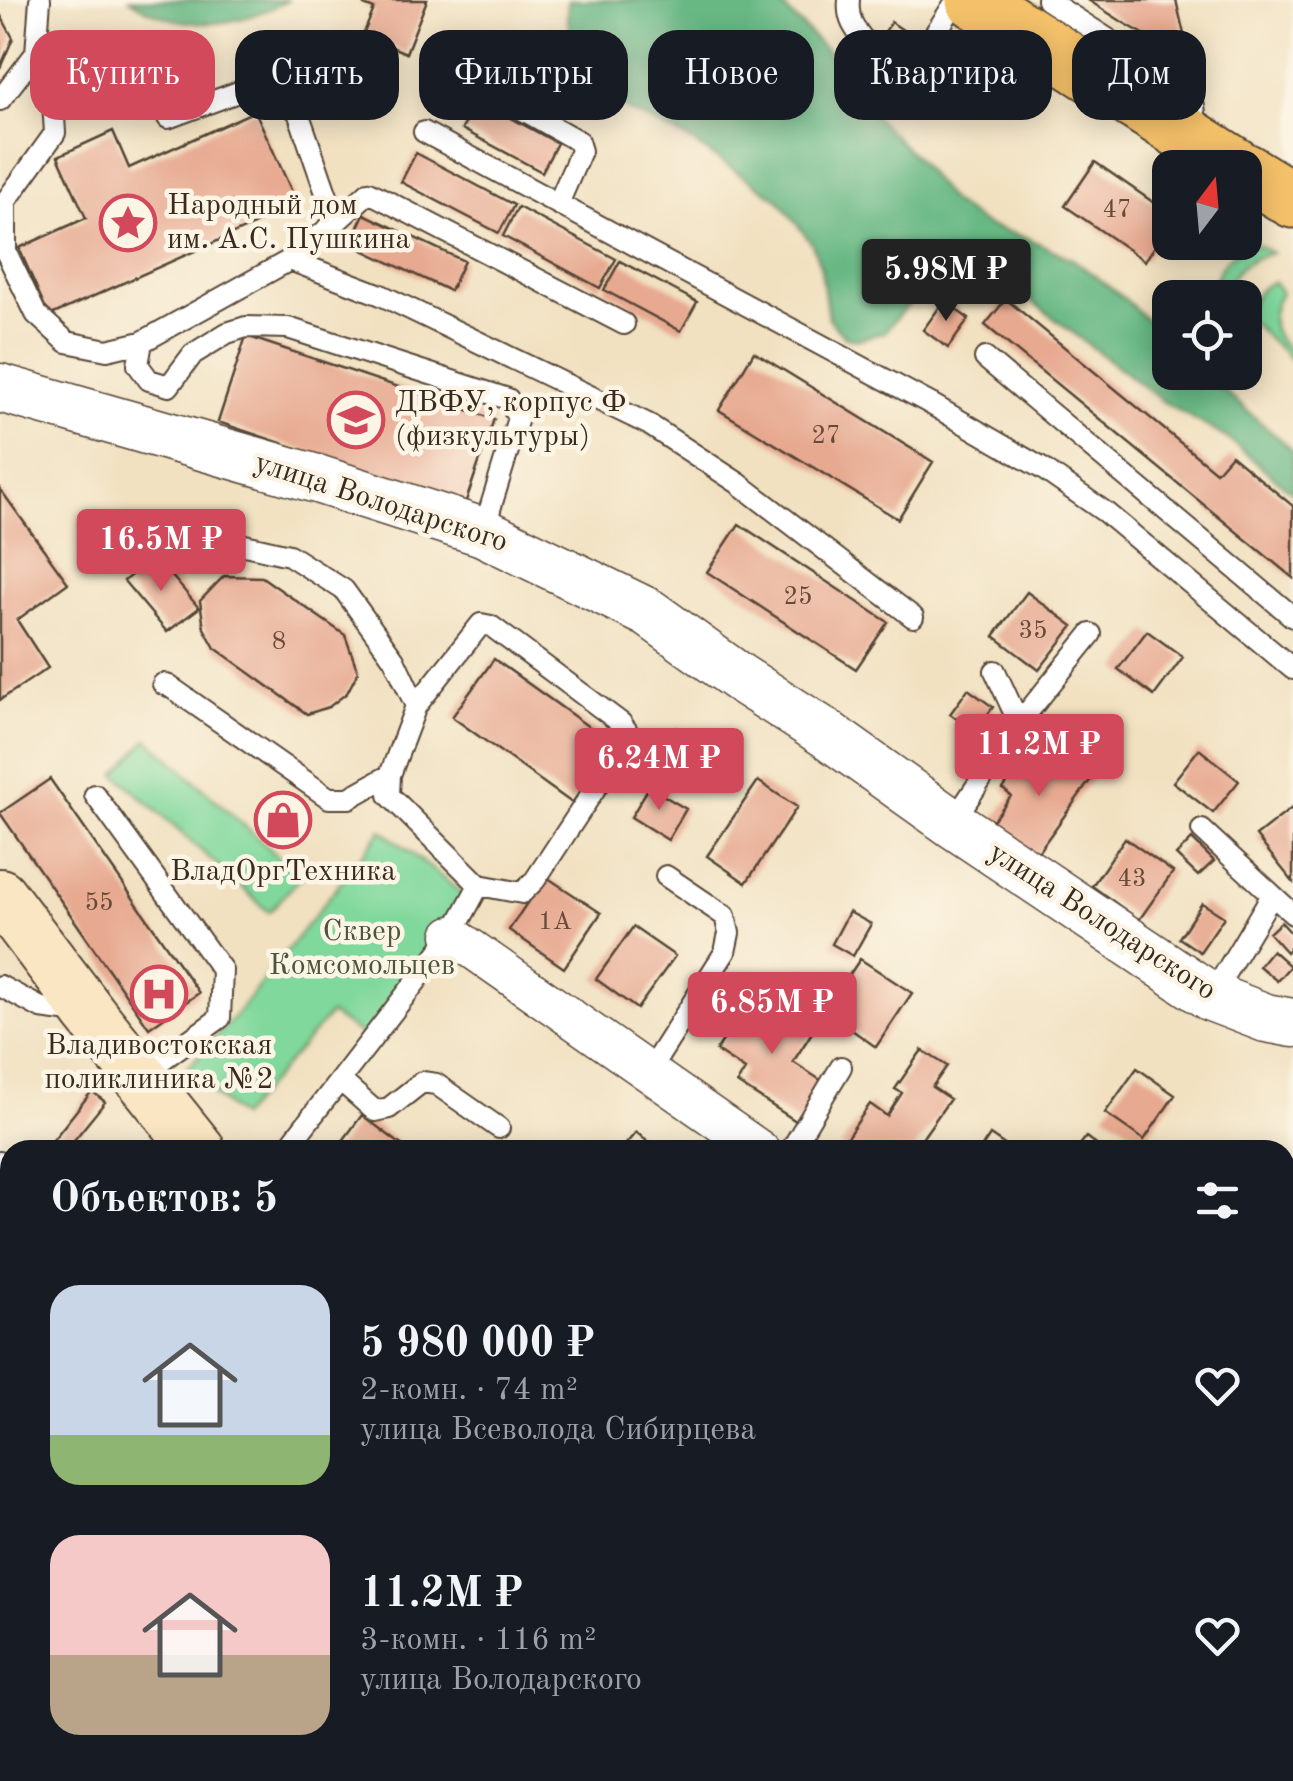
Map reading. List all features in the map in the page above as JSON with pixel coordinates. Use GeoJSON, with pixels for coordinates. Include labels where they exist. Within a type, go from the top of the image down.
{"type":"FeatureCollection","features":[{"type":"Feature","properties":{"kind":"main road"},"geometry":{"type":"LineString","coordinates":[[974,0],[1210,150]]}},
{"type":"Feature","properties":{"kind":"main road"},"geometry":{"type":"LineString","coordinates":[[1262,181],[1293,200]]}},
{"type":"Feature","properties":{"kind":"main road"},"geometry":{"type":"LineString","coordinates":[[0,895],[191,1140]]}},
{"type":"Feature","properties":{"kind":"street","name":"улица Володарского"},"geometry":{"type":"LineString","coordinates":[[0,388],[317,479],[483,532],[648,612],[1211,998],[1293,1024]]}},
{"type":"Feature","properties":{"kind":"street"},"geometry":{"type":"LineString","coordinates":[[452,935],[746,1140]]}},
{"type":"Feature","properties":{"kind":"lane"},"geometry":{"type":"LineString","coordinates":[[38,30],[40,0]]}},
{"type":"Feature","properties":{"kind":"lane"},"geometry":{"type":"LineString","coordinates":[[849,0],[852,26],[878,58],[903,68],[914,60],[957,0]]}},
{"type":"Feature","properties":{"kind":"lane"},"geometry":{"type":"LineString","coordinates":[[1047,0],[1189,94],[1221,150]]}},
{"type":"Feature","properties":{"kind":"lane"},"geometry":{"type":"LineString","coordinates":[[0,100],[30,61]]}},
{"type":"Feature","properties":{"kind":"lane"},"geometry":{"type":"LineString","coordinates":[[215,101],[238,92],[272,92],[298,112],[336,222]]}},
{"type":"Feature","properties":{"kind":"lane"},"geometry":{"type":"LineString","coordinates":[[53,120],[54,133],[6,201],[6,252],[36,314],[67,342],[107,350],[142,342],[290,260],[369,192],[624,324]]}},
{"type":"Feature","properties":{"kind":"lane"},"geometry":{"type":"LineString","coordinates":[[544,120],[572,135],[581,152],[558,204]]}},
{"type":"Feature","properties":{"kind":"lane"},"geometry":{"type":"LineString","coordinates":[[424,132],[1043,468],[1105,512],[1293,669]]}},
{"type":"Feature","properties":{"kind":"lane"},"geometry":{"type":"LineString","coordinates":[[290,260],[381,295],[648,424],[738,483],[913,617]]}},
{"type":"Feature","properties":{"kind":"lane"},"geometry":{"type":"LineString","coordinates":[[142,342],[138,365],[149,380],[169,386],[193,354],[227,333],[246,327],[288,328],[508,399],[518,418],[483,532]]}},
{"type":"Feature","properties":{"kind":"lane"},"geometry":{"type":"LineString","coordinates":[[985,358],[1293,616]]}},
{"type":"Feature","properties":{"kind":"lane"},"geometry":{"type":"LineString","coordinates":[[227,541],[288,555],[344,590],[394,659],[416,706]]}},
{"type":"Feature","properties":{"kind":"lane"},"geometry":{"type":"LineString","coordinates":[[480,624],[491,626],[627,730],[625,743],[535,880],[522,893],[480,885],[390,795],[390,775],[416,706],[480,624]]}},
{"type":"Feature","properties":{"kind":"lane"},"geometry":{"type":"LineString","coordinates":[[952,823],[1018,723],[1090,634]]}},
{"type":"Feature","properties":{"kind":"lane"},"geometry":{"type":"LineString","coordinates":[[995,670],[1018,723]]}},
{"type":"Feature","properties":{"kind":"lane"},"geometry":{"type":"LineString","coordinates":[[163,684],[330,798],[349,798],[390,775]]}},
{"type":"Feature","properties":{"kind":"lane"},"geometry":{"type":"LineString","coordinates":[[95,795],[222,970],[220,1018],[140,1076]]}},
{"type":"Feature","properties":{"kind":"lane"},"geometry":{"type":"LineString","coordinates":[[1202,830],[1293,914]]}},
{"type":"Feature","properties":{"kind":"lane"},"geometry":{"type":"LineString","coordinates":[[648,1072],[725,952],[729,933],[726,916],[666,876]]}},
{"type":"Feature","properties":{"kind":"lane"},"geometry":{"type":"LineString","coordinates":[[294,1140],[452,935],[480,885]]}},
{"type":"Feature","properties":{"kind":"lane"},"geometry":{"type":"LineString","coordinates":[[1211,998],[1272,894]]}},
{"type":"Feature","properties":{"kind":"lane"},"geometry":{"type":"LineString","coordinates":[[0,986],[42,1008],[90,1014]]}},
{"type":"Feature","properties":{"kind":"lane"},"geometry":{"type":"LineString","coordinates":[[797,1140],[842,1066]]}},
{"type":"Feature","properties":{"kind":"lane"},"geometry":{"type":"LineString","coordinates":[[340,1080],[375,1111],[389,1108],[422,1082],[436,1084],[499,1128]]}},
{"type":"Feature","properties":{"kind":"green space"},"geometry":{"type":"Polygon","coordinates":[[[130,0],[289,0],[249,17],[209,23],[170,18],[130,0]]]}},
{"type":"Feature","properties":{"kind":"green space"},"geometry":{"type":"Polygon","coordinates":[[[568,0],[772,0],[806,30],[648,30],[648,120],[628,110],[628,30],[570,30],[568,0]]]}},
{"type":"Feature","properties":{"kind":"green space"},"geometry":{"type":"Polygon","coordinates":[[[814,38],[834,60],[834,120],[878,120],[951,202],[985,225],[1027,238],[1074,260],[1126,300],[1152,325],[1152,390],[1223,390],[1293,451],[1293,493],[1227,438],[1164,402],[1013,287],[971,273],[918,294],[883,333],[859,339],[845,337],[828,318],[821,268],[812,244],[778,199],[686,138],[649,120],[814,120],[814,38]]]}},
{"type":"Feature","properties":{"kind":"green space"},"geometry":{"type":"Polygon","coordinates":[[[1252,260],[1230,280],[1216,280],[1225,262],[1252,260]]]}},
{"type":"Feature","properties":{"kind":"green space"},"geometry":{"type":"Polygon","coordinates":[[[1274,282],[1281,293],[1273,326],[1279,340],[1293,352],[1293,361],[1262,332],[1263,287],[1274,282]]]}},
{"type":"Feature","properties":{"kind":"green space"},"geometry":{"type":"Polygon","coordinates":[[[148,739],[301,877],[269,912],[116,774],[148,739]]]}},
{"type":"Feature","properties":{"kind":"green space","name":"Сквер Комсомольцев"},"geometry":{"type":"Polygon","coordinates":[[[382,830],[473,902],[366,1038],[330,1014],[240,1117],[186,1070],[240,1010],[382,830]]]}},
{"type":"Feature","properties":{"kind":"building"},"geometry":{"type":"Polygon","coordinates":[[[366,0],[427,0],[406,53],[399,50],[399,30],[365,30],[374,9],[364,5],[366,0]]]}},
{"type":"Feature","properties":{"kind":"building"},"geometry":{"type":"Polygon","coordinates":[[[1088,0],[1176,0],[1183,30],[1136,30],[1088,0]]]}},
{"type":"Feature","properties":{"kind":"building"},"geometry":{"type":"Polygon","coordinates":[[[0,14],[13,38],[0,68],[0,14]]]}},
{"type":"Feature","properties":{"kind":"building"},"geometry":{"type":"Polygon","coordinates":[[[891,22],[903,30],[886,30],[891,22]]]}},
{"type":"Feature","properties":{"kind":"building"},"geometry":{"type":"Polygon","coordinates":[[[235,120],[259,120],[298,205],[49,316],[19,248],[86,218],[58,156],[113,131],[129,168],[235,120]]]}},
{"type":"Feature","properties":{"kind":"building"},"geometry":{"type":"Polygon","coordinates":[[[467,120],[515,120],[557,143],[542,172],[462,129],[467,120]]]}},
{"type":"Feature","properties":{"kind":"building"},"geometry":{"type":"Polygon","coordinates":[[[416,153],[514,205],[499,233],[401,182],[416,153]]]}},
{"type":"Feature","properties":{"kind":"building"},"geometry":{"type":"Polygon","coordinates":[[[1095,162],[1152,202],[1152,251],[1145,261],[1065,206],[1095,162]]]}},
{"type":"Feature","properties":{"kind":"building"},"geometry":{"type":"Polygon","coordinates":[[[518,207],[616,259],[600,288],[503,236],[518,207]]]}},
{"type":"Feature","properties":{"kind":"building"},"geometry":{"type":"Polygon","coordinates":[[[364,214],[464,261],[450,291],[350,244],[364,214]]]}},
{"type":"Feature","properties":{"kind":"building"},"geometry":{"type":"Polygon","coordinates":[[[620,261],[697,302],[681,331],[604,290],[620,261]]]}},
{"type":"Feature","properties":{"kind":"building"},"geometry":{"type":"Polygon","coordinates":[[[1006,299],[1216,472],[1231,455],[1293,506],[1293,578],[985,325],[1006,299]]]}},
{"type":"Feature","properties":{"kind":"building"},"geometry":{"type":"Polygon","coordinates":[[[944,301],[969,319],[948,348],[923,330],[944,301]]]}},
{"type":"Feature","properties":{"kind":"building","name":"ДВФУ, корпус Ф (физкультуры)"},"geometry":{"type":"Polygon","coordinates":[[[246,336],[494,419],[465,504],[218,422],[246,336]]]}},
{"type":"Feature","properties":{"kind":"building"},"geometry":{"type":"Polygon","coordinates":[[[754,352],[933,462],[898,519],[719,410],[754,352]]]}},
{"type":"Feature","properties":{"kind":"building"},"geometry":{"type":"Polygon","coordinates":[[[0,489],[68,583],[17,620],[48,668],[0,700],[0,489]]]}},
{"type":"Feature","properties":{"kind":"building"},"geometry":{"type":"Polygon","coordinates":[[[739,524],[888,622],[856,669],[707,572],[739,524]]]}},
{"type":"Feature","properties":{"kind":"building"},"geometry":{"type":"Polygon","coordinates":[[[155,556],[199,608],[167,632],[124,581],[155,556]]]}},
{"type":"Feature","properties":{"kind":"building"},"geometry":{"type":"Polygon","coordinates":[[[224,576],[262,577],[345,635],[358,672],[347,693],[329,707],[307,714],[215,648],[204,628],[200,601],[224,576]]]}},
{"type":"Feature","properties":{"kind":"building"},"geometry":{"type":"Polygon","coordinates":[[[1027,592],[1073,626],[1039,670],[994,636],[1027,592]]]}},
{"type":"Feature","properties":{"kind":"building"},"geometry":{"type":"Polygon","coordinates":[[[1147,631],[1183,657],[1154,696],[1118,669],[1147,631]]]}},
{"type":"Feature","properties":{"kind":"building"},"geometry":{"type":"Polygon","coordinates":[[[494,659],[614,745],[572,803],[452,717],[494,659]]]}},
{"type":"Feature","properties":{"kind":"building"},"geometry":{"type":"Polygon","coordinates":[[[968,689],[993,707],[975,732],[950,714],[968,689]]]}},
{"type":"Feature","properties":{"kind":"building"},"geometry":{"type":"Polygon","coordinates":[[[1069,721],[1093,723],[1091,751],[1067,749],[1069,721]]]}},
{"type":"Feature","properties":{"kind":"building"},"geometry":{"type":"Polygon","coordinates":[[[677,728],[715,762],[694,785],[656,751],[677,728]]]}},
{"type":"Feature","properties":{"kind":"building"},"geometry":{"type":"Polygon","coordinates":[[[1047,747],[1091,779],[1036,855],[991,823],[1011,796],[1003,789],[1029,753],[1038,759],[1047,747]]]}},
{"type":"Feature","properties":{"kind":"building"},"geometry":{"type":"Polygon","coordinates":[[[1199,749],[1239,781],[1213,813],[1173,782],[1199,749]]]}},
{"type":"Feature","properties":{"kind":"building"},"geometry":{"type":"Polygon","coordinates":[[[50,779],[199,993],[149,1028],[0,813],[50,779]]]}},
{"type":"Feature","properties":{"kind":"building"},"geometry":{"type":"Polygon","coordinates":[[[758,781],[797,807],[746,883],[707,856],[758,781]]]}},
{"type":"Feature","properties":{"kind":"building"},"geometry":{"type":"Polygon","coordinates":[[[649,787],[686,809],[668,840],[631,817],[649,787]]]}},
{"type":"Feature","properties":{"kind":"building"},"geometry":{"type":"Polygon","coordinates":[[[1293,807],[1293,882],[1256,836],[1293,807]]]}},
{"type":"Feature","properties":{"kind":"building"},"geometry":{"type":"Polygon","coordinates":[[[1125,838],[1173,872],[1139,920],[1092,886],[1125,838]]]}},
{"type":"Feature","properties":{"kind":"building"},"geometry":{"type":"Polygon","coordinates":[[[1192,839],[1214,861],[1198,876],[1176,855],[1192,839]]]}},
{"type":"Feature","properties":{"kind":"building"},"geometry":{"type":"Polygon","coordinates":[[[545,876],[601,913],[564,968],[509,930],[545,876]]]}},
{"type":"Feature","properties":{"kind":"building"},"geometry":{"type":"Polygon","coordinates":[[[1202,903],[1224,917],[1200,952],[1179,938],[1202,903]]]}},
{"type":"Feature","properties":{"kind":"building"},"geometry":{"type":"Polygon","coordinates":[[[849,912],[871,924],[853,956],[832,944],[849,912]]]}},
{"type":"Feature","properties":{"kind":"building"},"geometry":{"type":"Polygon","coordinates":[[[1281,922],[1293,935],[1293,945],[1286,952],[1269,933],[1281,922]]]}},
{"type":"Feature","properties":{"kind":"building"},"geometry":{"type":"Polygon","coordinates":[[[633,927],[675,956],[637,1009],[596,979],[633,927]]]}},
{"type":"Feature","properties":{"kind":"building"},"geometry":{"type":"Polygon","coordinates":[[[1272,950],[1290,966],[1277,981],[1259,966],[1272,950]]]}},
{"type":"Feature","properties":{"kind":"building"},"geometry":{"type":"Polygon","coordinates":[[[860,959],[912,993],[876,1047],[825,1011],[860,959]]]}},
{"type":"Feature","properties":{"kind":"building"},"geometry":{"type":"Polygon","coordinates":[[[754,992],[813,1031],[793,1062],[825,1083],[799,1123],[737,1083],[745,1070],[716,1051],[754,992]]]}},
{"type":"Feature","properties":{"kind":"building"},"geometry":{"type":"Polygon","coordinates":[[[922,1050],[947,1066],[932,1087],[950,1099],[921,1140],[845,1140],[870,1104],[887,1116],[902,1093],[895,1089],[922,1050]]]}},
{"type":"Feature","properties":{"kind":"building"},"geometry":{"type":"Polygon","coordinates":[[[1137,1068],[1175,1095],[1144,1140],[1105,1113],[1137,1068]]]}},
{"type":"Feature","properties":{"kind":"building"},"geometry":{"type":"Polygon","coordinates":[[[92,1091],[105,1102],[74,1140],[53,1140],[92,1091]]]}},
{"type":"Feature","properties":{"kind":"building"},"geometry":{"type":"Polygon","coordinates":[[[362,1115],[395,1140],[343,1140],[362,1115]]]}},
{"type":"Feature","properties":{"kind":"building"},"geometry":{"type":"Polygon","coordinates":[[[636,1132],[646,1140],[629,1140],[636,1132]]]}},
{"type":"Feature","properties":{"kind":"place","name":"Народный дом им. А.С. Пушкина"},"geometry":{"type":"Point","coordinates":[128,223]}},
{"type":"Feature","properties":{"kind":"place","name":"ДВФУ, корпус Ф (физкультуры)"},"geometry":{"type":"Point","coordinates":[356,420]}},
{"type":"Feature","properties":{"kind":"place","name":"ВладОргТехника"},"geometry":{"type":"Point","coordinates":[283,820]}},
{"type":"Feature","properties":{"kind":"place","name":"Владивостокская поликлиника №2"},"geometry":{"type":"Point","coordinates":[159,994]}}]}
